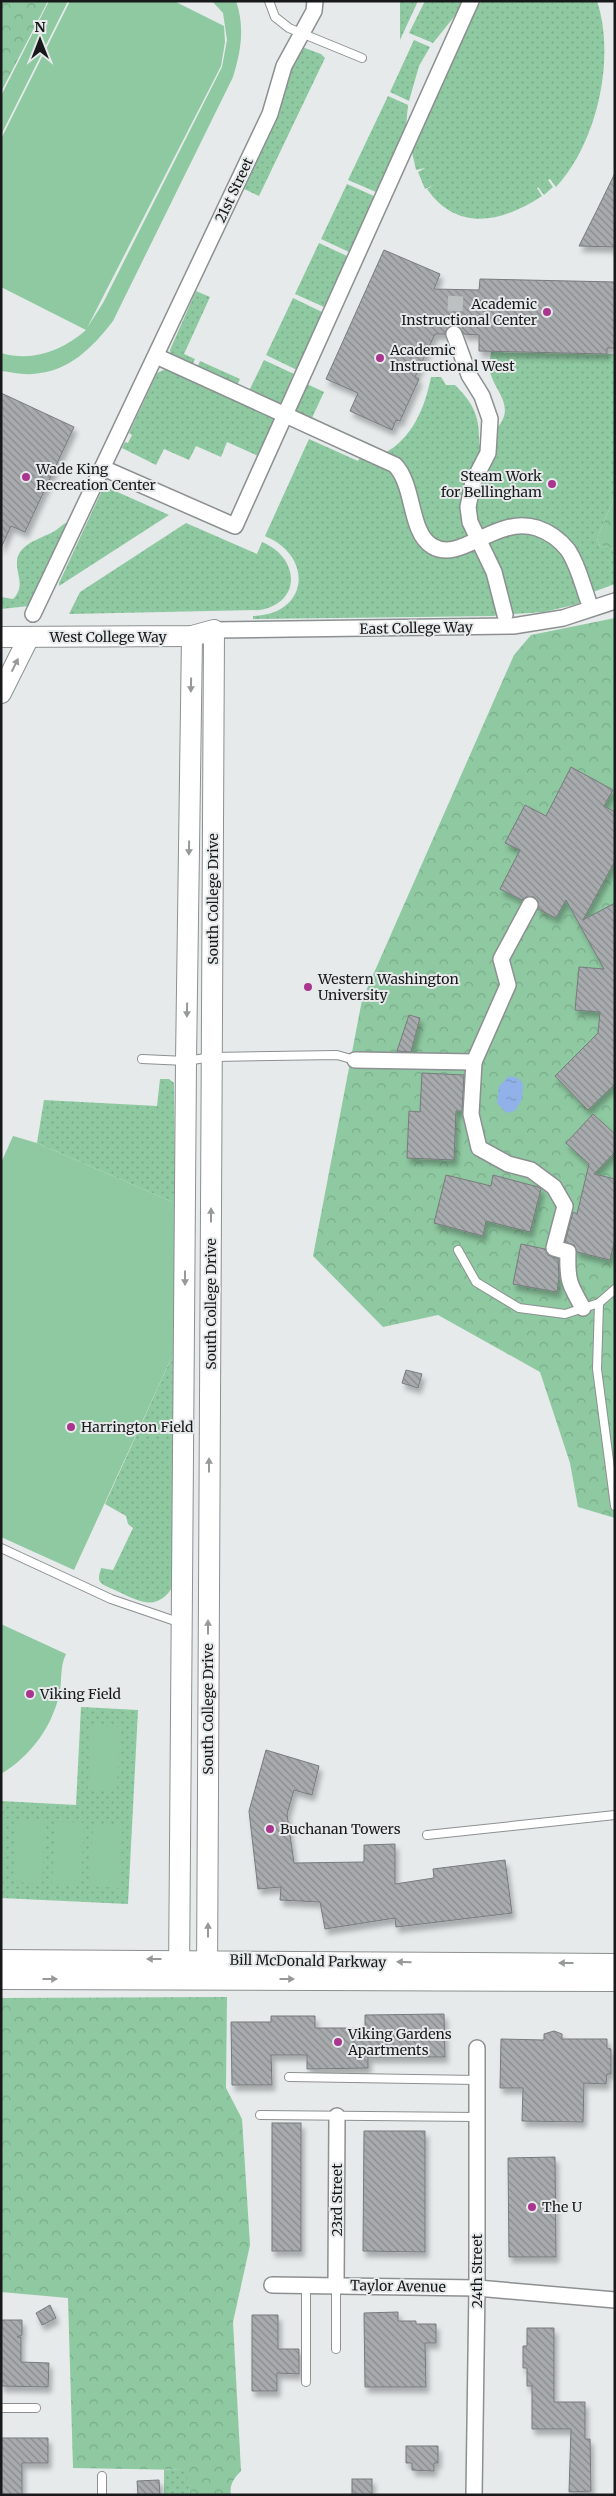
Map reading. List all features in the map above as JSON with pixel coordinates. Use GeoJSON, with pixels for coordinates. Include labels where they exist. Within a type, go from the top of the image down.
{"type":"FeatureCollection","features":[{"type":"Feature","properties":{"kind":"street","name":"21st Street"},"geometry":{"type":"LineString","coordinates":[[33,614],[270,114],[284,66],[314,12],[315,1]]}},
{"type":"Feature","properties":{"kind":"street"},"geometry":{"type":"LineString","coordinates":[[103,468],[235,526],[471,1]]}},
{"type":"Feature","properties":{"kind":"street"},"geometry":{"type":"LineString","coordinates":[[454,334],[469,375],[482,396],[490,419],[488,453],[469,496],[470,522],[494,572],[509,620]]}},
{"type":"Feature","properties":{"kind":"street"},"geometry":{"type":"LineString","coordinates":[[156,356],[395,464],[406,480],[420,532],[424,540],[431,546],[445,551],[455,550],[504,527],[518,525],[546,531],[568,550],[577,567],[588,600]]}},
{"type":"Feature","properties":{"kind":"street","name":"East College Way"},"geometry":{"type":"LineString","coordinates":[[214,630],[483,627],[509,620],[563,618],[615,601]]}},
{"type":"Feature","properties":{"kind":"street","name":"West College Way"},"geometry":{"type":"LineString","coordinates":[[1,637],[192,636],[214,630]]}},
{"type":"Feature","properties":{"kind":"street","name":"South College Drive"},"geometry":{"type":"LineString","coordinates":[[208,1969],[214,630]]}},
{"type":"Feature","properties":{"kind":"street","name":"South College Drive"},"geometry":{"type":"LineString","coordinates":[[179,1969],[186,1061],[192,636]]}},
{"type":"Feature","properties":{"kind":"street"},"geometry":{"type":"LineString","coordinates":[[1,693],[29,637]]}},
{"type":"Feature","properties":{"kind":"street"},"geometry":{"type":"LineString","coordinates":[[530,905],[501,959],[508,985],[474,1062],[471,1114],[479,1148],[508,1164],[531,1170],[554,1186],[565,1206],[554,1248],[568,1252],[567,1276],[570,1286],[583,1308]]}},
{"type":"Feature","properties":{"kind":"street"},"geometry":{"type":"LineString","coordinates":[[355,1060],[474,1062]]}},
{"type":"Feature","properties":{"kind":"street","name":"Bill McDonald Parkway"},"geometry":{"type":"LineString","coordinates":[[1,1960],[179,1969],[615,1964]]}},
{"type":"Feature","properties":{"kind":"street","name":"Bill McDonald Parkway"},"geometry":{"type":"LineString","coordinates":[[1,1979],[179,1969]]}},
{"type":"Feature","properties":{"kind":"street","name":"Bill McDonald Parkway"},"geometry":{"type":"LineString","coordinates":[[208,1969],[615,1981]]}},
{"type":"Feature","properties":{"kind":"street","name":"24th Street"},"geometry":{"type":"LineString","coordinates":[[474,2495],[477,2288],[477,2048]]}},
{"type":"Feature","properties":{"kind":"street","name":"23rd Street"},"geometry":{"type":"LineString","coordinates":[[336,2285],[337,2116]]}},
{"type":"Feature","properties":{"kind":"street","name":"Taylor Avenue"},"geometry":{"type":"LineString","coordinates":[[272,2284],[477,2288],[615,2300]]}},
{"type":"Feature","properties":{"kind":"lane"},"geometry":{"type":"LineString","coordinates":[[268,1],[276,18],[302,33],[362,58]]}},
{"type":"Feature","properties":{"kind":"lane"},"geometry":{"type":"LineString","coordinates":[[142,1059],[186,1061],[212,1057],[337,1055],[355,1060]]}},
{"type":"Feature","properties":{"kind":"lane"},"geometry":{"type":"LineString","coordinates":[[458,1250],[476,1282],[519,1308],[565,1314],[599,1303],[615,1289]]}},
{"type":"Feature","properties":{"kind":"lane"},"geometry":{"type":"LineString","coordinates":[[599,1303],[597,1369],[615,1506]]}},
{"type":"Feature","properties":{"kind":"lane"},"geometry":{"type":"LineString","coordinates":[[1,1548],[111,1600],[182,1624]]}},
{"type":"Feature","properties":{"kind":"lane"},"geometry":{"type":"LineString","coordinates":[[427,1835],[615,1815]]}},
{"type":"Feature","properties":{"kind":"lane"},"geometry":{"type":"LineString","coordinates":[[289,2078],[477,2080]]}},
{"type":"Feature","properties":{"kind":"lane"},"geometry":{"type":"LineString","coordinates":[[260,2115],[477,2117]]}},
{"type":"Feature","properties":{"kind":"lane"},"geometry":{"type":"LineString","coordinates":[[306,2284],[306,2382]]}},
{"type":"Feature","properties":{"kind":"lane"},"geometry":{"type":"LineString","coordinates":[[336,2285],[336,2349]]}},
{"type":"Feature","properties":{"kind":"lane"},"geometry":{"type":"LineString","coordinates":[[1,2408],[36,2408]]}},
{"type":"Feature","properties":{"kind":"lane"},"geometry":{"type":"LineString","coordinates":[[102,2476],[102,2495]]}},
{"type":"Feature","properties":{"kind":"green space"},"geometry":{"type":"Polygon","coordinates":[[[1,1],[48,1],[1,92],[1,1]]]}},
{"type":"Feature","properties":{"kind":"green space"},"geometry":{"type":"Polygon","coordinates":[[[49,1],[68,1],[1,135],[1,96],[49,1]]]}},
{"type":"Feature","properties":{"kind":"green space"},"geometry":{"type":"Polygon","coordinates":[[[70,1],[174,1],[224,26],[225,42],[221,66],[87,328],[103,303],[222,67],[227,40],[223,13],[212,1],[236,1],[241,30],[238,58],[233,77],[113,321],[88,349],[57,369],[28,374],[1,371],[1,353],[24,356],[46,353],[67,344],[86,330],[1,287],[1,139],[70,1]]]}},
{"type":"Feature","properties":{"kind":"green space"},"geometry":{"type":"Polygon","coordinates":[[[400,1],[418,1],[400,40],[400,1]]]}},
{"type":"Feature","properties":{"kind":"green space"},"geometry":{"type":"Polygon","coordinates":[[[425,1],[463,1],[458,12],[433,43],[409,33],[425,1]]]}},
{"type":"Feature","properties":{"kind":"green space"},"geometry":{"type":"Polygon","coordinates":[[[483,1],[597,1],[602,24],[604,48],[599,99],[592,124],[570,169],[556,187],[550,179],[548,180],[553,187],[544,195],[538,187],[542,196],[527,205],[497,217],[481,219],[453,212],[439,203],[427,189],[434,185],[425,189],[418,172],[425,168],[416,170],[412,152],[478,4],[483,1]]]}},
{"type":"Feature","properties":{"kind":"green space"},"geometry":{"type":"Polygon","coordinates":[[[414,40],[430,47],[419,66],[409,101],[390,92],[414,40]]]}},
{"type":"Feature","properties":{"kind":"green space"},"geometry":{"type":"Polygon","coordinates":[[[302,47],[321,54],[325,58],[259,196],[244,189],[279,115],[289,74],[302,47]]]}},
{"type":"Feature","properties":{"kind":"green space"},"geometry":{"type":"Polygon","coordinates":[[[388,96],[408,105],[406,126],[376,192],[348,180],[388,96]]]}},
{"type":"Feature","properties":{"kind":"green space"},"geometry":{"type":"Polygon","coordinates":[[[347,184],[374,196],[349,252],[321,239],[347,184]]]}},
{"type":"Feature","properties":{"kind":"green space"},"geometry":{"type":"Polygon","coordinates":[[[319,243],[347,256],[324,307],[295,294],[319,243]]]}},
{"type":"Feature","properties":{"kind":"green space"},"geometry":{"type":"Polygon","coordinates":[[[196,291],[210,297],[184,354],[195,359],[191,368],[172,358],[170,350],[196,291]]]}},
{"type":"Feature","properties":{"kind":"green space"},"geometry":{"type":"Polygon","coordinates":[[[293,298],[322,312],[297,370],[266,355],[293,298]]]}},
{"type":"Feature","properties":{"kind":"green space"},"geometry":{"type":"Polygon","coordinates":[[[491,352],[615,354],[615,496],[597,538],[600,546],[615,549],[615,584],[593,592],[554,531],[484,532],[474,520],[473,500],[496,429],[505,414],[503,400],[490,372],[491,352]]]}},
{"type":"Feature","properties":{"kind":"green space"},"geometry":{"type":"Polygon","coordinates":[[[264,360],[294,374],[279,407],[248,393],[264,360]]]}},
{"type":"Feature","properties":{"kind":"green space"},"geometry":{"type":"Polygon","coordinates":[[[200,361],[240,379],[236,388],[196,370],[200,361]]]}},
{"type":"Feature","properties":{"kind":"green space"},"geometry":{"type":"Polygon","coordinates":[[[168,368],[276,415],[258,456],[227,442],[221,457],[196,446],[189,460],[164,449],[156,465],[122,448],[125,442],[128,443],[132,435],[129,433],[157,373],[168,368]]]}},
{"type":"Feature","properties":{"kind":"green space"},"geometry":{"type":"Polygon","coordinates":[[[431,377],[441,377],[446,385],[455,385],[467,398],[477,418],[479,444],[484,450],[471,535],[454,546],[432,541],[383,454],[402,440],[416,422],[425,400],[431,377]]]}},
{"type":"Feature","properties":{"kind":"green space"},"geometry":{"type":"Polygon","coordinates":[[[307,384],[324,392],[311,420],[295,412],[307,384]]]}},
{"type":"Feature","properties":{"kind":"green space"},"geometry":{"type":"Polygon","coordinates":[[[309,439],[358,461],[362,454],[396,471],[424,546],[473,547],[490,573],[499,614],[494,616],[253,619],[253,616],[271,613],[285,606],[294,596],[298,584],[298,570],[292,557],[281,545],[265,536],[309,439]]]}},
{"type":"Feature","properties":{"kind":"green space"},"geometry":{"type":"Polygon","coordinates":[[[104,486],[169,515],[59,586],[59,583],[104,486]]]}},
{"type":"Feature","properties":{"kind":"green space"},"geometry":{"type":"Polygon","coordinates":[[[615,496],[615,549],[600,546],[597,538],[615,496]]]}},
{"type":"Feature","properties":{"kind":"green space"},"geometry":{"type":"Polygon","coordinates":[[[69,522],[29,606],[1,609],[1,597],[13,599],[19,588],[17,558],[23,548],[69,522]]]}},
{"type":"Feature","properties":{"kind":"green space"},"geometry":{"type":"Polygon","coordinates":[[[186,523],[257,554],[262,542],[274,549],[289,568],[291,579],[289,589],[284,598],[274,605],[260,610],[69,614],[80,592],[186,523]]]}},
{"type":"Feature","properties":{"kind":"green space"},"geometry":{"type":"Polygon","coordinates":[[[537,532],[563,552],[581,601],[578,604],[544,612],[513,614],[511,613],[485,541],[497,534],[537,532]]]}},
{"type":"Feature","properties":{"kind":"green space"},"geometry":{"type":"Polygon","coordinates":[[[615,618],[615,1518],[578,1507],[570,1463],[540,1372],[438,1315],[383,1327],[313,1256],[362,1000],[514,655],[531,635],[615,618]]]}},
{"type":"Feature","properties":{"kind":"green space"},"geometry":{"type":"Polygon","coordinates":[[[160,1079],[169,1079],[174,1083],[175,1203],[37,1143],[44,1100],[157,1106],[160,1079]]]}},
{"type":"Feature","properties":{"kind":"green space","name":"Harrington Field"},"geometry":{"type":"Polygon","coordinates":[[[13,1136],[37,1143],[175,1203],[175,1350],[74,1570],[1,1537],[1,1163],[13,1136]]]}},
{"type":"Feature","properties":{"kind":"green space"},"geometry":{"type":"Polygon","coordinates":[[[175,1350],[174,1585],[162,1599],[156,1602],[149,1602],[127,1596],[105,1586],[99,1580],[101,1568],[113,1570],[133,1528],[128,1524],[126,1516],[105,1504],[175,1350]]]}},
{"type":"Feature","properties":{"kind":"green space","name":"Viking Field"},"geometry":{"type":"Polygon","coordinates":[[[1,1624],[66,1654],[57,1704],[46,1728],[31,1749],[12,1767],[1,1774],[1,1624]]]}},
{"type":"Feature","properties":{"kind":"green space"},"geometry":{"type":"Polygon","coordinates":[[[81,1707],[138,1710],[128,1904],[1,1898],[1,1801],[76,1805],[81,1707]]]}},
{"type":"Feature","properties":{"kind":"green space"},"geometry":{"type":"Polygon","coordinates":[[[91,1726],[120,1727],[117,1790],[88,1789],[91,1726]]]}},
{"type":"Feature","properties":{"kind":"green space"},"geometry":{"type":"Polygon","coordinates":[[[1,1819],[7,1819],[4,1882],[1,1882],[1,1819]]]}},
{"type":"Feature","properties":{"kind":"green space"},"geometry":{"type":"Polygon","coordinates":[[[16,1820],[45,1821],[42,1884],[13,1882],[16,1820]]]}},
{"type":"Feature","properties":{"kind":"green space"},"geometry":{"type":"Polygon","coordinates":[[[55,1821],[84,1823],[81,1886],[52,1884],[55,1821]]]}},
{"type":"Feature","properties":{"kind":"green space"},"geometry":{"type":"Polygon","coordinates":[[[93,1823],[122,1825],[119,1888],[90,1886],[93,1823]]]}},
{"type":"Feature","properties":{"kind":"green space"},"geometry":{"type":"Polygon","coordinates":[[[227,1997],[226,2088],[242,2119],[250,2245],[233,2322],[241,2471],[233,2482],[231,2495],[190,2495],[186,2470],[73,2468],[68,2298],[1,2292],[1,1998],[227,1997]]]}},
{"type":"Feature","properties":{"kind":"green space"},"geometry":{"type":"Polygon","coordinates":[[[164,2470],[187,2470],[190,2495],[164,2495],[164,2470]]]}},
{"type":"Feature","properties":{"kind":"water"},"geometry":{"type":"Polygon","coordinates":[[[509,1076],[518,1078],[523,1084],[522,1099],[515,1111],[506,1113],[497,1103],[499,1086],[509,1076]]]}},
{"type":"Feature","properties":{"kind":"building"},"geometry":{"type":"Polygon","coordinates":[[[615,173],[615,247],[579,246],[598,208],[615,173]]]}},
{"type":"Feature","properties":{"kind":"building"},"geometry":{"type":"Polygon","coordinates":[[[384,250],[440,274],[434,289],[479,290],[480,279],[615,282],[615,348],[607,348],[607,354],[479,351],[479,335],[464,334],[460,327],[451,325],[447,328],[445,334],[435,334],[415,377],[419,379],[400,421],[396,420],[392,430],[350,411],[358,393],[326,379],[384,250]]]}},
{"type":"Feature","properties":{"kind":"building","name":"Wade King Recreation Center"},"geometry":{"type":"Polygon","coordinates":[[[1,393],[74,427],[25,532],[11,526],[1,548],[1,393]]]}},
{"type":"Feature","properties":{"kind":"building"},"geometry":{"type":"Polygon","coordinates":[[[571,767],[613,790],[604,806],[615,812],[615,861],[583,920],[615,903],[615,1084],[588,1110],[555,1076],[598,1033],[600,1012],[575,1010],[579,967],[604,969],[566,900],[556,918],[538,909],[538,901],[534,897],[526,897],[522,900],[500,889],[520,850],[505,843],[525,805],[546,816],[571,767]]]}},
{"type":"Feature","properties":{"kind":"building"},"geometry":{"type":"Polygon","coordinates":[[[409,1015],[420,1018],[411,1052],[397,1051],[409,1015]]]}},
{"type":"Feature","properties":{"kind":"building"},"geometry":{"type":"Polygon","coordinates":[[[422,1073],[464,1075],[462,1111],[456,1111],[454,1160],[407,1158],[409,1111],[420,1112],[422,1073]]]}},
{"type":"Feature","properties":{"kind":"building"},"geometry":{"type":"Polygon","coordinates":[[[593,1114],[615,1134],[615,1152],[594,1174],[615,1179],[615,1239],[610,1260],[577,1252],[574,1245],[565,1242],[573,1212],[577,1214],[589,1164],[566,1143],[593,1114]]]}},
{"type":"Feature","properties":{"kind":"building"},"geometry":{"type":"Polygon","coordinates":[[[446,1175],[491,1186],[493,1175],[541,1189],[530,1232],[486,1221],[483,1236],[434,1223],[446,1175]]]}},
{"type":"Feature","properties":{"kind":"building"},"geometry":{"type":"Polygon","coordinates":[[[521,1244],[545,1249],[548,1255],[558,1259],[559,1277],[557,1292],[513,1284],[521,1244]]]}},
{"type":"Feature","properties":{"kind":"building"},"geometry":{"type":"Polygon","coordinates":[[[406,1370],[422,1374],[418,1388],[402,1383],[406,1370]]]}},
{"type":"Feature","properties":{"kind":"building","name":"Buchanan Towers"},"geometry":{"type":"Polygon","coordinates":[[[266,1750],[319,1766],[312,1795],[294,1790],[287,1814],[294,1863],[364,1862],[364,1845],[395,1844],[395,1884],[434,1878],[433,1869],[505,1860],[512,1913],[396,1927],[395,1918],[325,1929],[320,1902],[280,1900],[281,1887],[258,1889],[249,1811],[266,1750]]]}},
{"type":"Feature","properties":{"kind":"building","name":"Viking Gardens Apartments"},"geometry":{"type":"Polygon","coordinates":[[[444,2014],[445,2057],[368,2057],[368,2068],[307,2069],[307,2055],[271,2055],[272,2085],[232,2085],[231,2022],[271,2022],[271,2016],[315,2016],[315,2028],[365,2028],[365,2015],[444,2014]]]}},
{"type":"Feature","properties":{"kind":"building"},"geometry":{"type":"Polygon","coordinates":[[[554,2031],[562,2034],[562,2039],[607,2039],[607,2048],[611,2049],[611,2074],[607,2074],[606,2084],[584,2083],[583,2122],[522,2121],[523,2088],[500,2088],[501,2039],[544,2040],[544,2034],[554,2031]]]}},
{"type":"Feature","properties":{"kind":"building"},"geometry":{"type":"Polygon","coordinates":[[[272,2123],[301,2123],[301,2251],[272,2251],[272,2123]]]}},
{"type":"Feature","properties":{"kind":"building"},"geometry":{"type":"Polygon","coordinates":[[[364,2131],[425,2131],[425,2252],[363,2251],[364,2131]]]}},
{"type":"Feature","properties":{"kind":"building","name":"The U"},"geometry":{"type":"Polygon","coordinates":[[[555,2157],[556,2257],[509,2257],[508,2158],[555,2157]]]}},
{"type":"Feature","properties":{"kind":"building"},"geometry":{"type":"Polygon","coordinates":[[[50,2305],[56,2318],[42,2325],[36,2313],[50,2305]]]}},
{"type":"Feature","properties":{"kind":"building"},"geometry":{"type":"Polygon","coordinates":[[[398,2312],[398,2321],[416,2321],[416,2324],[436,2324],[436,2343],[425,2343],[426,2387],[365,2387],[364,2313],[398,2312]]]}},
{"type":"Feature","properties":{"kind":"building"},"geometry":{"type":"Polygon","coordinates":[[[252,2315],[278,2315],[278,2349],[299,2349],[299,2374],[277,2373],[277,2391],[252,2391],[252,2315]]]}},
{"type":"Feature","properties":{"kind":"building"},"geometry":{"type":"Polygon","coordinates":[[[1,2320],[22,2320],[22,2335],[17,2337],[21,2337],[21,2362],[49,2363],[48,2387],[1,2386],[1,2320]]]}},
{"type":"Feature","properties":{"kind":"building"},"geometry":{"type":"Polygon","coordinates":[[[527,2328],[554,2328],[554,2402],[585,2402],[585,2439],[590,2439],[591,2491],[569,2492],[571,2429],[532,2429],[532,2386],[527,2386],[527,2368],[523,2368],[523,2346],[527,2346],[527,2328]]]}},
{"type":"Feature","properties":{"kind":"building"},"geometry":{"type":"Polygon","coordinates":[[[1,2438],[48,2438],[48,2463],[22,2463],[22,2495],[1,2495],[1,2438]]]}},
{"type":"Feature","properties":{"kind":"building"},"geometry":{"type":"Polygon","coordinates":[[[406,2446],[438,2446],[438,2463],[434,2463],[434,2471],[412,2470],[412,2463],[406,2463],[406,2446]]]}},
{"type":"Feature","properties":{"kind":"building"},"geometry":{"type":"Polygon","coordinates":[[[352,2479],[372,2479],[372,2495],[352,2495],[352,2479]]]}},
{"type":"Feature","properties":{"kind":"building"},"geometry":{"type":"Polygon","coordinates":[[[159,2480],[160,2495],[138,2495],[137,2481],[159,2480]]]}},
{"type":"Feature","properties":{"kind":"tunnel"},"geometry":{"type":"LineString","coordinates":[[454,334],[456,290]]}},
{"type":"Feature","properties":{"kind":"place","name":"Academic Instructional Center"},"geometry":{"type":"Point","coordinates":[547,312]}},
{"type":"Feature","properties":{"kind":"place","name":"Academic Instructional West"},"geometry":{"type":"Point","coordinates":[380,358]}},
{"type":"Feature","properties":{"kind":"place","name":"Wade King Recreation Center"},"geometry":{"type":"Point","coordinates":[26,477]}},
{"type":"Feature","properties":{"kind":"place","name":"Steam Work for Bellingham"},"geometry":{"type":"Point","coordinates":[552,484]}},
{"type":"Feature","properties":{"kind":"place","name":"Western Washington University"},"geometry":{"type":"Point","coordinates":[308,987]}},
{"type":"Feature","properties":{"kind":"place","name":"Harrington Field"},"geometry":{"type":"Point","coordinates":[71,1427]}},
{"type":"Feature","properties":{"kind":"place","name":"Viking Field"},"geometry":{"type":"Point","coordinates":[30,1694]}},
{"type":"Feature","properties":{"kind":"place","name":"Buchanan Towers"},"geometry":{"type":"Point","coordinates":[270,1829]}},
{"type":"Feature","properties":{"kind":"place","name":"Viking Gardens Apartments"},"geometry":{"type":"Point","coordinates":[338,2042]}},
{"type":"Feature","properties":{"kind":"place","name":"The U"},"geometry":{"type":"Point","coordinates":[532,2207]}}]}
